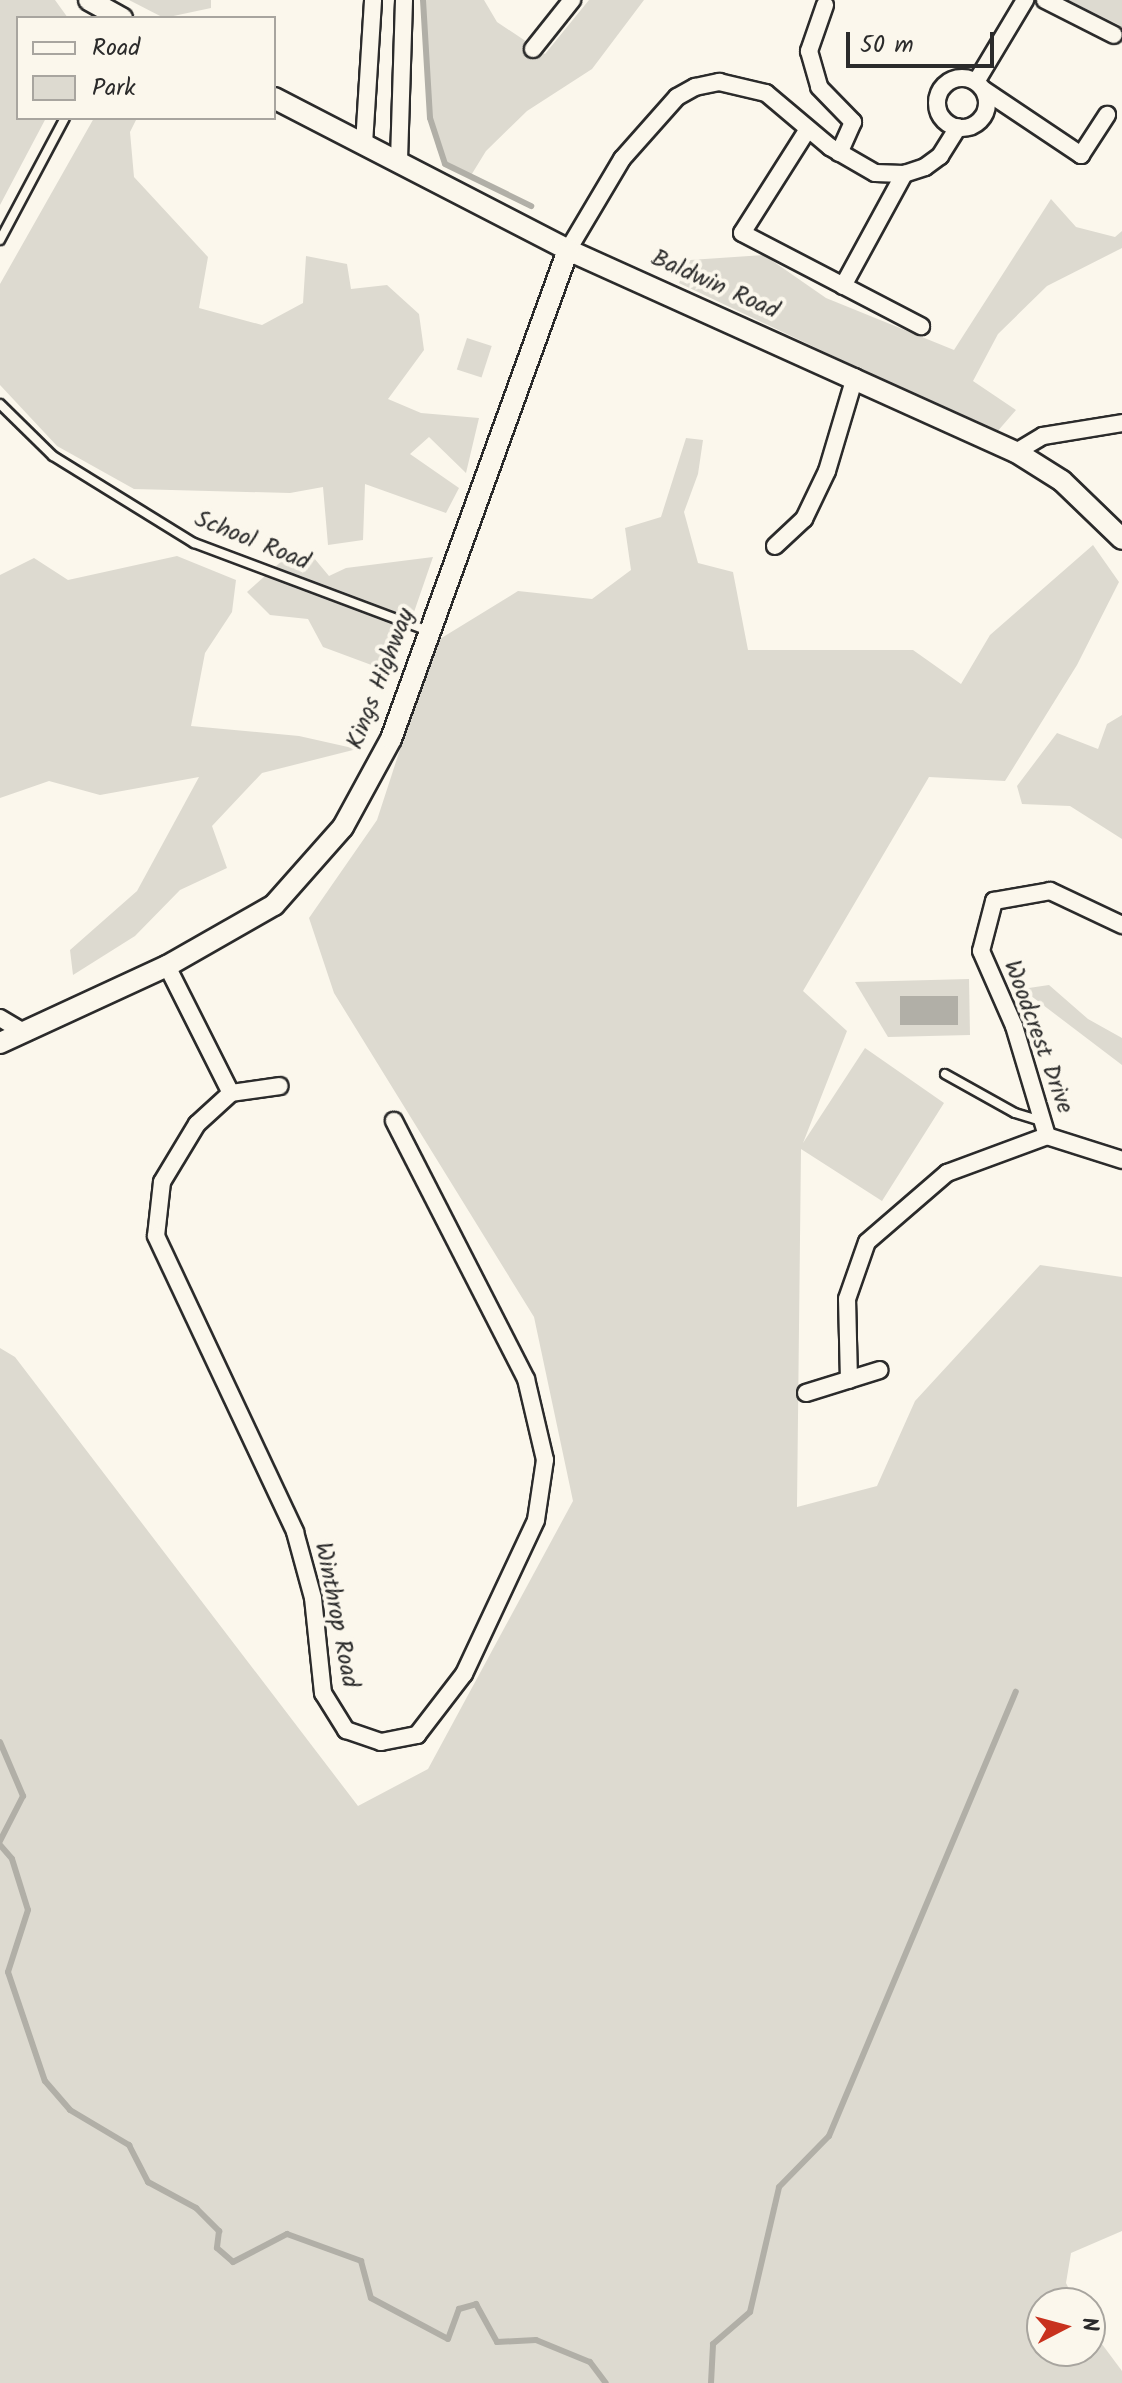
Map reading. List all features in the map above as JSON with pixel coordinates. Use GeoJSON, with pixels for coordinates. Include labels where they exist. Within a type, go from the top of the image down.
{"type":"FeatureCollection","features":[{"type":"Feature","properties":{"kind":"street"},"geometry":{"type":"LineString","coordinates":[[89,0],[117,16]]}},
{"type":"Feature","properties":{"kind":"street"},"geometry":{"type":"LineString","coordinates":[[364,144],[373,0]]}},
{"type":"Feature","properties":{"kind":"street"},"geometry":{"type":"LineString","coordinates":[[399,160],[404,0]]}},
{"type":"Feature","properties":{"kind":"street"},"geometry":{"type":"LineString","coordinates":[[533,49],[572,0]]}},
{"type":"Feature","properties":{"kind":"street"},"geometry":{"type":"LineString","coordinates":[[568,250],[622,159],[677,97],[695,87],[719,82],[766,93],[839,153],[875,173],[904,174],[940,156],[958,127],[979,121],[986,110],[980,86],[1025,0]]}},
{"type":"Feature","properties":{"kind":"street"},"geometry":{"type":"LineString","coordinates":[[1045,0],[1114,35]]}},
{"type":"Feature","properties":{"kind":"street"},"geometry":{"type":"LineString","coordinates":[[825,5],[809,51],[819,87],[853,122],[839,153]]}},
{"type":"Feature","properties":{"kind":"street"},"geometry":{"type":"LineString","coordinates":[[958,127],[939,111],[941,90],[955,79],[980,86],[1081,155],[1107,115]]}},
{"type":"Feature","properties":{"kind":"street","name":"Baldwin Road"},"geometry":{"type":"LineString","coordinates":[[276,99],[568,250],[1016,452],[1062,481],[1122,539]]}},
{"type":"Feature","properties":{"kind":"street"},"geometry":{"type":"LineString","coordinates":[[808,129],[742,233],[921,326]]}},
{"type":"Feature","properties":{"kind":"street"},"geometry":{"type":"LineString","coordinates":[[843,286],[904,174]]}},
{"type":"Feature","properties":{"kind":"street","name":"Kings Highway"},"geometry":{"type":"LineString","coordinates":[[0,1043],[167,966],[274,905],[343,827],[391,739],[568,250]]}},
{"type":"Feature","properties":{"kind":"street"},"geometry":{"type":"LineString","coordinates":[[775,546],[804,519],[855,377]]}},
{"type":"Feature","properties":{"kind":"street"},"geometry":{"type":"LineString","coordinates":[[1016,452],[1043,436],[1122,423]]}},
{"type":"Feature","properties":{"kind":"street","name":"Woodcrest Drive"},"geometry":{"type":"LineString","coordinates":[[1045,1128],[1014,1026],[981,951],[994,901],[1050,891],[1122,925]]}},
{"type":"Feature","properties":{"kind":"street"},"geometry":{"type":"LineString","coordinates":[[167,966],[231,1093],[280,1086]]}},
{"type":"Feature","properties":{"kind":"street"},"geometry":{"type":"LineString","coordinates":[[0,1018],[23,1032]]}},
{"type":"Feature","properties":{"kind":"street","name":"Winthrop Road"},"geometry":{"type":"LineString","coordinates":[[231,1093],[197,1124],[162,1182],[156,1236],[295,1532],[313,1598],[323,1693],[346,1730],[381,1742],[417,1735],[464,1674],[536,1520],[545,1460],[526,1379],[394,1121]]}},
{"type":"Feature","properties":{"kind":"street"},"geometry":{"type":"LineString","coordinates":[[849,1380],[847,1299],[867,1242],[947,1173],[1045,1128],[1122,1160]]}},
{"type":"Feature","properties":{"kind":"street"},"geometry":{"type":"LineString","coordinates":[[806,1393],[880,1370]]}},
{"type":"Feature","properties":{"kind":"lane"},"geometry":{"type":"LineString","coordinates":[[0,240],[64,120]]}},
{"type":"Feature","properties":{"kind":"lane","name":"School Road"},"geometry":{"type":"LineString","coordinates":[[1,407],[53,456],[194,543],[428,631]]}},
{"type":"Feature","properties":{"kind":"lane"},"geometry":{"type":"LineString","coordinates":[[945,1074],[1045,1128]]}},
{"type":"Feature","properties":{"kind":"green space"},"geometry":{"type":"Polygon","coordinates":[[[0,0],[55,0],[67,16],[16,16],[16,120],[45,120],[0,205],[0,0]]]}},
{"type":"Feature","properties":{"kind":"green space"},"geometry":{"type":"Polygon","coordinates":[[[129,0],[211,0],[211,8],[160,16],[129,0]]]}},
{"type":"Feature","properties":{"kind":"green space"},"geometry":{"type":"Polygon","coordinates":[[[423,0],[484,0],[497,22],[545,54],[589,0],[644,0],[592,69],[527,111],[486,151],[470,177],[445,164],[437,149],[430,118],[423,0]]]}},
{"type":"Feature","properties":{"kind":"green space"},"geometry":{"type":"Polygon","coordinates":[[[1068,0],[1122,0],[1122,29],[1119,25],[1068,0]]]}},
{"type":"Feature","properties":{"kind":"green space"},"geometry":{"type":"Polygon","coordinates":[[[93,120],[136,120],[130,132],[134,177],[208,257],[199,308],[262,325],[303,303],[306,256],[347,264],[351,289],[387,285],[419,314],[424,350],[388,399],[421,413],[479,418],[466,473],[429,437],[410,454],[459,488],[446,513],[365,484],[363,540],[328,545],[323,487],[290,493],[134,489],[57,446],[0,385],[0,284],[93,120]]]}},
{"type":"Feature","properties":{"kind":"green space"},"geometry":{"type":"Polygon","coordinates":[[[1051,199],[1076,227],[1115,237],[1122,231],[1122,248],[1047,286],[998,334],[973,381],[1016,410],[996,433],[679,283],[690,260],[764,255],[826,298],[954,350],[1051,199]]]}},
{"type":"Feature","properties":{"kind":"green space"},"geometry":{"type":"Polygon","coordinates":[[[467,338],[492,346],[482,377],[457,369],[467,338]]]}},
{"type":"Feature","properties":{"kind":"green space"},"geometry":{"type":"Polygon","coordinates":[[[686,438],[703,440],[698,474],[684,512],[698,563],[733,572],[748,650],[913,650],[961,684],[990,635],[1093,545],[1119,582],[1077,665],[1005,781],[929,777],[803,991],[847,1031],[803,1143],[865,1048],[944,1103],[882,1201],[801,1149],[797,1507],[877,1486],[915,1401],[1040,1265],[1122,1277],[1122,2231],[1071,2253],[1068,2287],[1026,2287],[1026,2367],[1106,2367],[1106,2350],[1122,2371],[1122,2383],[0,2383],[0,1348],[15,1357],[358,1806],[428,1769],[573,1501],[534,1317],[334,993],[309,918],[377,820],[435,642],[518,591],[592,599],[631,570],[625,528],[661,517],[686,438]]]}},
{"type":"Feature","properties":{"kind":"green space"},"geometry":{"type":"Polygon","coordinates":[[[177,556],[236,580],[232,612],[205,653],[191,726],[299,736],[357,749],[262,773],[212,826],[227,868],[180,890],[135,936],[73,975],[70,950],[137,891],[199,777],[100,795],[49,781],[0,798],[0,575],[34,558],[68,580],[177,556]]]}},
{"type":"Feature","properties":{"kind":"green space"},"geometry":{"type":"Polygon","coordinates":[[[433,557],[393,673],[323,647],[308,619],[270,615],[247,592],[284,559],[314,558],[329,576],[346,568],[433,557]]]}},
{"type":"Feature","properties":{"kind":"green space"},"geometry":{"type":"Polygon","coordinates":[[[1122,715],[1122,839],[1070,806],[1022,804],[1017,786],[1057,733],[1098,749],[1107,724],[1122,715]]]}},
{"type":"Feature","properties":{"kind":"green space"},"geometry":{"type":"Polygon","coordinates":[[[969,979],[970,1035],[888,1037],[855,982],[969,979]]]}},
{"type":"Feature","properties":{"kind":"green space"},"geometry":{"type":"Polygon","coordinates":[[[1049,985],[1088,1019],[1122,1038],[1122,1065],[1022,989],[1049,985]]]}},
{"type":"Feature","properties":{"kind":"shaded area"},"geometry":{"type":"Polygon","coordinates":[[[900,996],[958,996],[958,1025],[900,1025],[900,996]]]}},
{"type":"Feature","properties":{"kind":"waterway"},"geometry":{"type":"LineString","coordinates":[[423,0],[430,118],[445,164],[531,206]]}},
{"type":"Feature","properties":{"kind":"waterway"},"geometry":{"type":"LineString","coordinates":[[711,2383],[713,2344],[750,2312],[779,2187],[829,2136],[1016,1692]]}},
{"type":"Feature","properties":{"kind":"waterway"},"geometry":{"type":"LineString","coordinates":[[0,1742],[23,1796],[0,1841]]}},
{"type":"Feature","properties":{"kind":"waterway"},"geometry":{"type":"LineString","coordinates":[[0,1845],[12,1859],[28,1910],[8,1972],[45,2081],[70,2110],[129,2145],[148,2182],[196,2208],[219,2231],[217,2248],[233,2262],[287,2234],[361,2261],[371,2298],[448,2339],[459,2309],[476,2304],[497,2342],[536,2340],[590,2362],[606,2383]]}}]}
